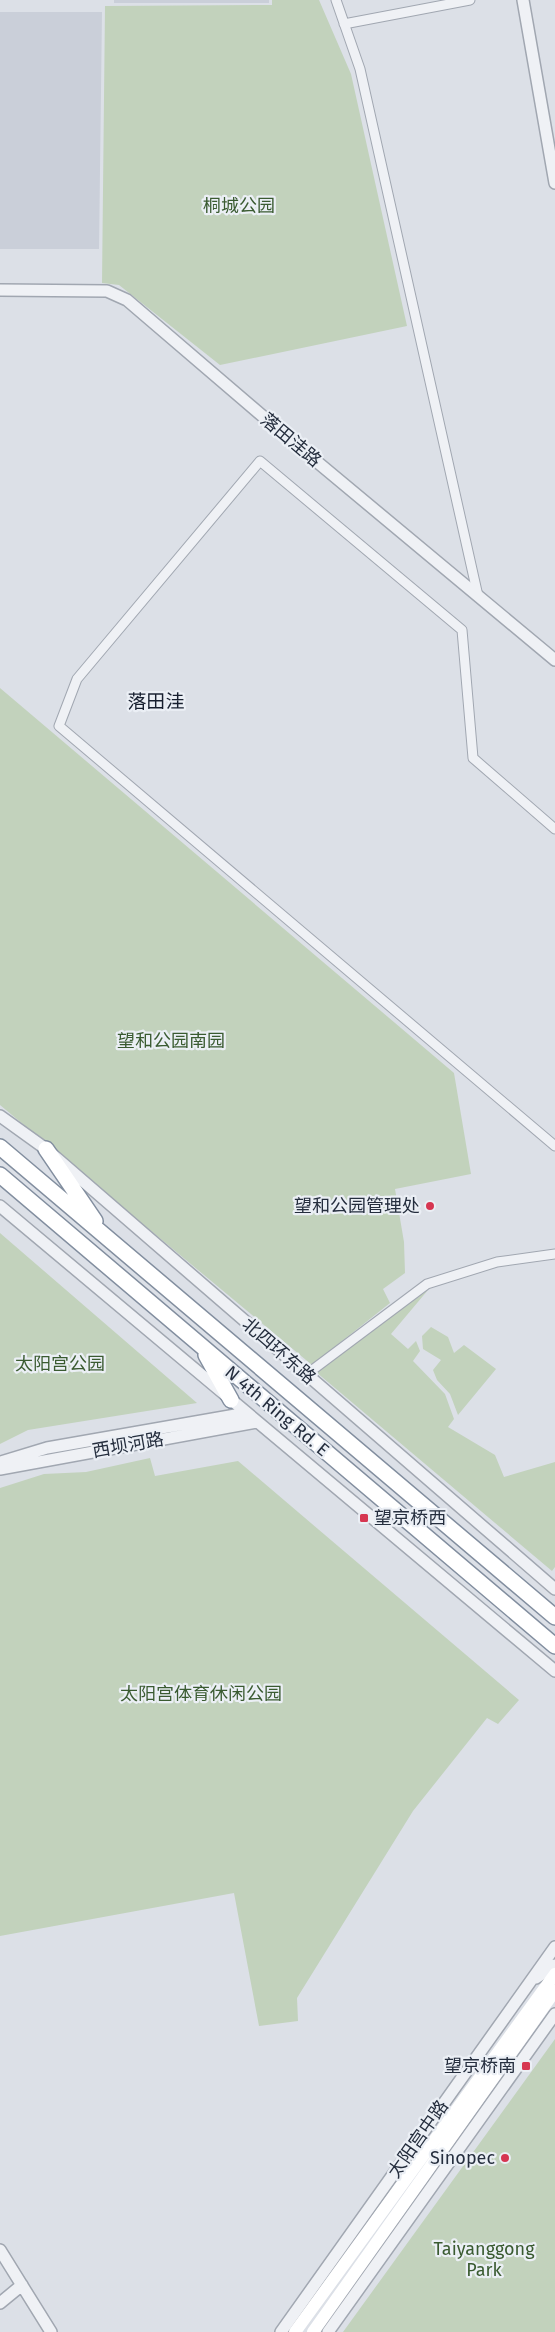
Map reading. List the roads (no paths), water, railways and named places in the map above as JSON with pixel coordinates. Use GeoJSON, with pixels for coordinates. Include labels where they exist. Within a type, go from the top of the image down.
{"type":"FeatureCollection","features":[{"type":"Feature","properties":{"kind":"highway","name":"N 4th Ring Rd. E"},"geometry":{"type":"LineString","coordinates":[[0,1147],[555,1617]]}},
{"type":"Feature","properties":{"kind":"highway"},"geometry":{"type":"LineString","coordinates":[[46,1150],[105,1236]]}},
{"type":"Feature","properties":{"kind":"highway","name":"N 4th Ring Rd. E"},"geometry":{"type":"LineString","coordinates":[[0,1175],[555,1646]]}},
{"type":"Feature","properties":{"kind":"highway"},"geometry":{"type":"LineString","coordinates":[[0,1191],[30,1200]]}},
{"type":"Feature","properties":{"kind":"highway"},"geometry":{"type":"LineString","coordinates":[[200,1345],[232,1400]]}},
{"type":"Feature","properties":{"kind":"main road","name":"太阳宫中路"},"geometry":{"type":"LineString","coordinates":[[295,2332],[555,1974]]}},
{"type":"Feature","properties":{"kind":"main road","name":"太阳宫中路"},"geometry":{"type":"LineString","coordinates":[[313,2332],[555,1991]]}},
{"type":"Feature","properties":{"kind":"street"},"geometry":{"type":"LineString","coordinates":[[336,0],[360,69],[478,596]]}},
{"type":"Feature","properties":{"kind":"street"},"geometry":{"type":"LineString","coordinates":[[344,24],[470,0]]}},
{"type":"Feature","properties":{"kind":"street"},"geometry":{"type":"LineString","coordinates":[[523,0],[555,183]]}},
{"type":"Feature","properties":{"kind":"street","name":"落田洼路"},"geometry":{"type":"LineString","coordinates":[[0,290],[107,291],[127,300],[555,660]]}},
{"type":"Feature","properties":{"kind":"street"},"geometry":{"type":"LineString","coordinates":[[555,829],[473,758],[462,630],[260,462],[77,679],[60,726],[555,1146]]}},
{"type":"Feature","properties":{"kind":"street","name":"北四环东路"},"geometry":{"type":"LineString","coordinates":[[0,1116],[46,1150],[555,1589]]}},
{"type":"Feature","properties":{"kind":"street"},"geometry":{"type":"LineString","coordinates":[[0,1206],[555,1671]]}},
{"type":"Feature","properties":{"kind":"street"},"geometry":{"type":"LineString","coordinates":[[306,1374],[427,1284],[497,1262],[555,1254]]}},
{"type":"Feature","properties":{"kind":"street","name":"西坝河路"},"geometry":{"type":"LineString","coordinates":[[0,1463],[47,1448],[247,1413]]}},
{"type":"Feature","properties":{"kind":"street","name":"西坝河路"},"geometry":{"type":"LineString","coordinates":[[0,1469],[257,1422]]}},
{"type":"Feature","properties":{"kind":"street","name":"太阳宫中路"},"geometry":{"type":"LineString","coordinates":[[281,2332],[555,1947]]}},
{"type":"Feature","properties":{"kind":"street"},"geometry":{"type":"LineString","coordinates":[[528,1985],[555,1965]]}},
{"type":"Feature","properties":{"kind":"street"},"geometry":{"type":"LineString","coordinates":[[328,2332],[555,2014]]}},
{"type":"Feature","properties":{"kind":"street"},"geometry":{"type":"LineString","coordinates":[[429,2169],[458,2149]]}},
{"type":"Feature","properties":{"kind":"street"},"geometry":{"type":"LineString","coordinates":[[0,2250],[51,2332]]}},
{"type":"Feature","properties":{"kind":"street"},"geometry":{"type":"LineString","coordinates":[[0,2303],[22,2285]]}},
{"type":"Feature","properties":{"kind":"place","name":"望和公园管理处"},"geometry":{"type":"Point","coordinates":[430,1206]}},
{"type":"Feature","properties":{"kind":"place","name":"望京桥西"},"geometry":{"type":"Point","coordinates":[364,1518]}},
{"type":"Feature","properties":{"kind":"place","name":"望京桥南"},"geometry":{"type":"Point","coordinates":[526,2066]}},
{"type":"Feature","properties":{"kind":"place","name":"Sinopec"},"geometry":{"type":"Point","coordinates":[505,2158]}},
{"type":"Feature","properties":{"kind":"district","name":"落田洼"},"geometry":{"type":"Point","coordinates":[156,701]}},
{"type":"Feature","properties":{"kind":"park label","name":"桐城公园"},"geometry":{"type":"Point","coordinates":[239,206]}},
{"type":"Feature","properties":{"kind":"park label","name":"望和公园南园"},"geometry":{"type":"Point","coordinates":[171,1041]}},
{"type":"Feature","properties":{"kind":"park label","name":"太阳宫公园"},"geometry":{"type":"Point","coordinates":[60,1364]}},
{"type":"Feature","properties":{"kind":"park label","name":"太阳宫体育休闲公园"},"geometry":{"type":"Point","coordinates":[201,1694]}},
{"type":"Feature","properties":{"kind":"park label","name":"Taiyanggong Park"},"geometry":{"type":"Point","coordinates":[484,2259]}}]}
